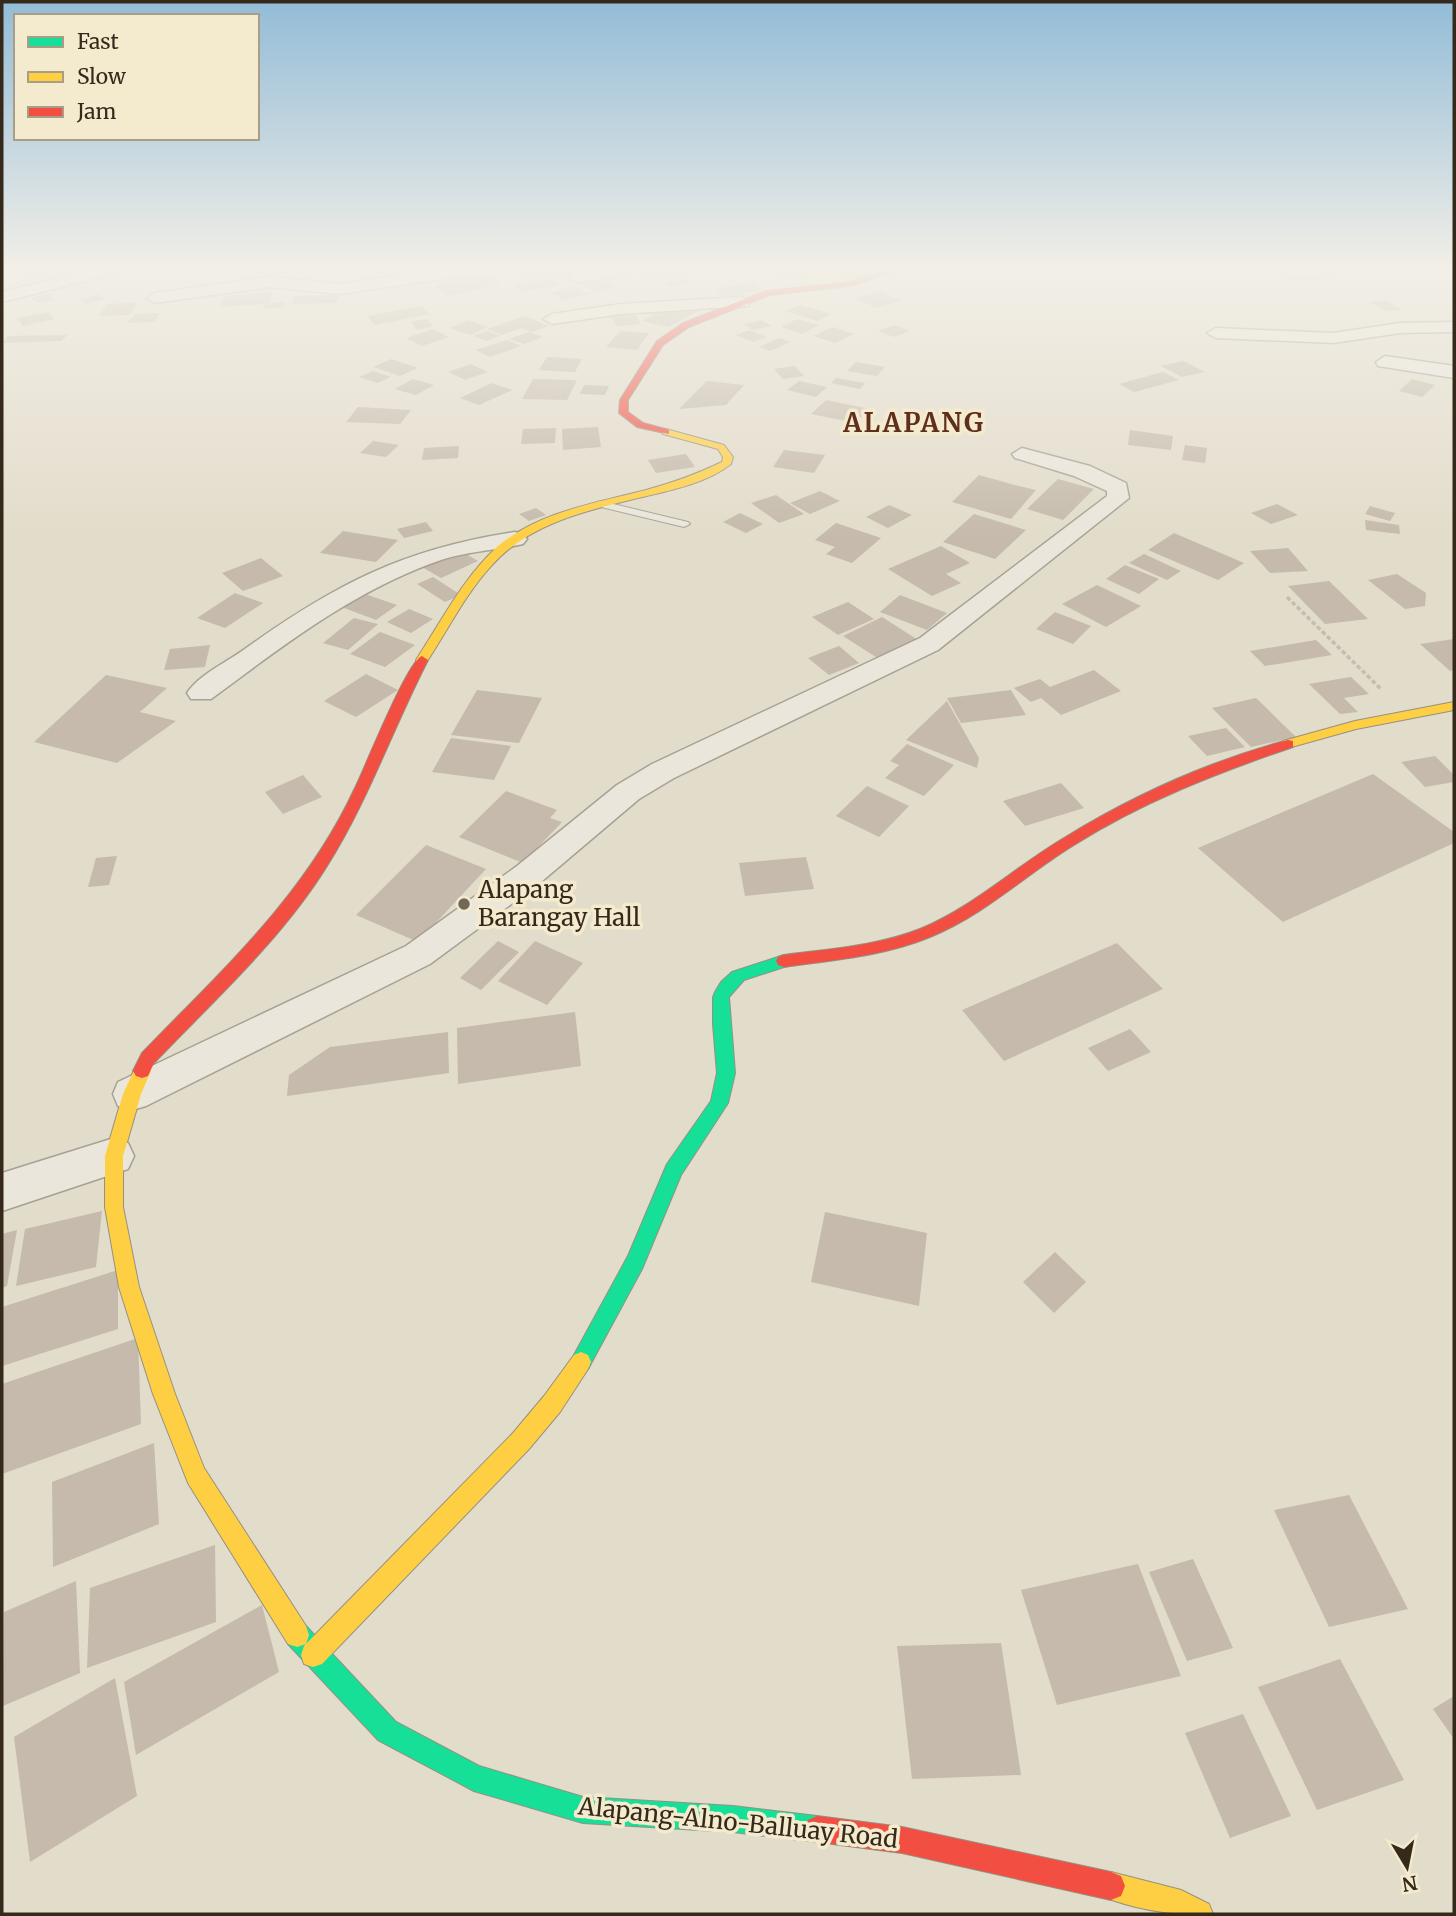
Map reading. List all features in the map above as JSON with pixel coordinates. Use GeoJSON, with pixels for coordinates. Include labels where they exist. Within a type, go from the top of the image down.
{"type":"FeatureCollection","features":[{"type":"Feature","properties":{"kind":"main road","name":"Alapang-Alno-Balluay Road"},"geometry":{"type":"LineString","coordinates":[[650,359],[622,408],[626,418],[720,447],[728,457],[726,464],[700,478],[555,519],[515,539],[484,568],[421,662],[345,823],[321,864],[293,903],[148,1058],[132,1094],[114,1156],[114,1207],[129,1287],[163,1394],[197,1475],[286,1621],[313,1655],[387,1731],[486,1782],[583,1810],[733,1819],[902,1840],[1035,1867],[1181,1904],[1199,1914]]}},
{"type":"Feature","properties":{"kind":"main road"},"geometry":{"type":"LineString","coordinates":[[313,1655],[509,1454],[565,1386],[620,1292],[645,1242],[673,1171],[693,1137],[718,1106],[726,1087],[728,1068],[720,1016],[721,998],[728,985],[744,974],[770,965],[882,946],[925,933],[988,902],[1067,842],[1180,786],[1233,764],[1336,730],[1408,713],[1454,706]]}},
{"type":"Feature","properties":{"kind":"street"},"geometry":{"type":"LineString","coordinates":[[1385,362],[1454,372]]}},
{"type":"Feature","properties":{"kind":"street"},"geometry":{"type":"LineString","coordinates":[[132,1094],[418,954],[529,874],[628,792],[663,771],[929,644],[1118,498],[1118,488],[1101,478],[1022,454]]}},
{"type":"Feature","properties":{"kind":"street"},"geometry":{"type":"LineString","coordinates":[[201,694],[281,637],[375,580],[437,554],[515,539]]}},
{"type":"Feature","properties":{"kind":"street"},"geometry":{"type":"LineString","coordinates":[[2,1192],[114,1156]]}},
{"type":"Feature","properties":{"kind":"lane"},"geometry":{"type":"LineString","coordinates":[[601,504],[684,524]]}},
{"type":"Feature","properties":{"kind":"path"},"geometry":{"type":"LineString","coordinates":[[1287,597],[1408,713]]}},
{"type":"Feature","properties":{"kind":"building"},"geometry":{"type":"Polygon","coordinates":[[[392,359],[418,368],[400,376],[373,367],[392,359]]]}},
{"type":"Feature","properties":{"kind":"building"},"geometry":{"type":"Polygon","coordinates":[[[546,359],[582,359],[575,372],[539,370],[546,359]]]}},
{"type":"Feature","properties":{"kind":"building"},"geometry":{"type":"Polygon","coordinates":[[[1183,361],[1205,372],[1182,377],[1161,366],[1183,361]]]}},
{"type":"Feature","properties":{"kind":"building"},"geometry":{"type":"Polygon","coordinates":[[[856,362],[885,367],[877,376],[847,371],[856,362]]]}},
{"type":"Feature","properties":{"kind":"building"},"geometry":{"type":"Polygon","coordinates":[[[471,364],[488,372],[465,380],[448,372],[471,364]]]}},
{"type":"Feature","properties":{"kind":"building"},"geometry":{"type":"Polygon","coordinates":[[[795,366],[804,376],[783,379],[774,369],[795,366]]]}},
{"type":"Feature","properties":{"kind":"building"},"geometry":{"type":"Polygon","coordinates":[[[373,371],[391,377],[377,383],[359,377],[373,371]]]}},
{"type":"Feature","properties":{"kind":"building"},"geometry":{"type":"Polygon","coordinates":[[[1163,372],[1179,380],[1134,392],[1119,384],[1163,372]]]}},
{"type":"Feature","properties":{"kind":"building"},"geometry":{"type":"Polygon","coordinates":[[[836,378],[865,383],[860,389],[831,383],[836,378]]]}},
{"type":"Feature","properties":{"kind":"building"},"geometry":{"type":"Polygon","coordinates":[[[413,379],[434,385],[416,395],[395,389],[413,379]]]}},
{"type":"Feature","properties":{"kind":"building"},"geometry":{"type":"Polygon","coordinates":[[[533,379],[577,380],[567,400],[522,399],[533,379]]]}},
{"type":"Feature","properties":{"kind":"building"},"geometry":{"type":"Polygon","coordinates":[[[1412,379],[1435,385],[1422,397],[1399,391],[1412,379]]]}},
{"type":"Feature","properties":{"kind":"building"},"geometry":{"type":"Polygon","coordinates":[[[707,381],[744,385],[726,405],[679,409],[707,381]]]}},
{"type":"Feature","properties":{"kind":"building"},"geometry":{"type":"Polygon","coordinates":[[[799,381],[827,387],[816,397],[787,390],[799,381]]]}},
{"type":"Feature","properties":{"kind":"building"},"geometry":{"type":"Polygon","coordinates":[[[492,383],[512,390],[479,405],[460,398],[492,383]]]}},
{"type":"Feature","properties":{"kind":"building"},"geometry":{"type":"Polygon","coordinates":[[[584,385],[609,386],[605,395],[580,394],[584,385]]]}},
{"type":"Feature","properties":{"kind":"building"},"geometry":{"type":"Polygon","coordinates":[[[826,400],[869,409],[855,423],[811,414],[826,400]]]}},
{"type":"Feature","properties":{"kind":"building"},"geometry":{"type":"Polygon","coordinates":[[[358,407],[411,410],[400,424],[346,422],[358,407]]]}},
{"type":"Feature","properties":{"kind":"building"},"geometry":{"type":"Polygon","coordinates":[[[598,427],[601,447],[563,450],[562,429],[598,427]]]}},
{"type":"Feature","properties":{"kind":"building"},"geometry":{"type":"Polygon","coordinates":[[[556,428],[555,443],[521,444],[523,429],[556,428]]]}},
{"type":"Feature","properties":{"kind":"building"},"geometry":{"type":"Polygon","coordinates":[[[1130,430],[1173,436],[1171,450],[1128,445],[1130,430]]]}},
{"type":"Feature","properties":{"kind":"building"},"geometry":{"type":"Polygon","coordinates":[[[373,441],[399,445],[386,457],[360,453],[373,441]]]}},
{"type":"Feature","properties":{"kind":"building"},"geometry":{"type":"Polygon","coordinates":[[[1185,445],[1207,448],[1205,463],[1182,460],[1185,445]]]}},
{"type":"Feature","properties":{"kind":"building"},"geometry":{"type":"Polygon","coordinates":[[[459,446],[458,458],[422,460],[424,448],[459,446]]]}},
{"type":"Feature","properties":{"kind":"building"},"geometry":{"type":"Polygon","coordinates":[[[784,450],[825,455],[814,473],[773,467],[784,450]]]}},
{"type":"Feature","properties":{"kind":"building"},"geometry":{"type":"Polygon","coordinates":[[[686,454],[695,467],[656,473],[648,460],[686,454]]]}},
{"type":"Feature","properties":{"kind":"building"},"geometry":{"type":"Polygon","coordinates":[[[979,475],[1036,490],[1011,519],[952,502],[979,475]]]}},
{"type":"Feature","properties":{"kind":"building"},"geometry":{"type":"Polygon","coordinates":[[[1058,479],[1094,489],[1063,520],[1027,509],[1058,479]]]}},
{"type":"Feature","properties":{"kind":"building"},"geometry":{"type":"Polygon","coordinates":[[[820,491],[840,501],[810,514],[790,503],[820,491]]]}},
{"type":"Feature","properties":{"kind":"building"},"geometry":{"type":"Polygon","coordinates":[[[776,495],[804,514],[779,523],[751,503],[776,495]]]}},
{"type":"Feature","properties":{"kind":"building"},"geometry":{"type":"Polygon","coordinates":[[[1277,504],[1298,515],[1271,524],[1251,513],[1277,504]]]}},
{"type":"Feature","properties":{"kind":"building"},"geometry":{"type":"Polygon","coordinates":[[[889,505],[912,515],[888,528],[866,517],[889,505]]]}},
{"type":"Feature","properties":{"kind":"building"},"geometry":{"type":"Polygon","coordinates":[[[1370,506],[1395,513],[1390,521],[1365,514],[1370,506]]]}},
{"type":"Feature","properties":{"kind":"building"},"geometry":{"type":"Polygon","coordinates":[[[536,508],[546,515],[529,521],[519,514],[536,508]]]}},
{"type":"Feature","properties":{"kind":"building"},"geometry":{"type":"Polygon","coordinates":[[[740,513],[763,524],[746,533],[723,522],[740,513]]]}},
{"type":"Feature","properties":{"kind":"building"},"geometry":{"type":"Polygon","coordinates":[[[974,514],[1026,530],[995,559],[943,542],[974,514]]]}},
{"type":"Feature","properties":{"kind":"building"},"geometry":{"type":"Polygon","coordinates":[[[1365,520],[1399,525],[1400,534],[1366,530],[1365,520]]]}},
{"type":"Feature","properties":{"kind":"building"},"geometry":{"type":"Polygon","coordinates":[[[426,522],[433,531],[404,538],[397,529],[426,522]]]}},
{"type":"Feature","properties":{"kind":"building"},"geometry":{"type":"Polygon","coordinates":[[[836,523],[881,538],[852,563],[826,554],[835,547],[815,540],[836,523]]]}},
{"type":"Feature","properties":{"kind":"building"},"geometry":{"type":"Polygon","coordinates":[[[343,531],[398,540],[376,562],[320,553],[343,531]]]}},
{"type":"Feature","properties":{"kind":"building"},"geometry":{"type":"Polygon","coordinates":[[[1174,533],[1244,563],[1218,580],[1148,550],[1174,533]]]}},
{"type":"Feature","properties":{"kind":"building"},"geometry":{"type":"Polygon","coordinates":[[[941,546],[970,563],[946,574],[961,583],[932,596],[888,569],[941,546]]]}},
{"type":"Feature","properties":{"kind":"building"},"geometry":{"type":"Polygon","coordinates":[[[1288,548],[1308,571],[1270,573],[1250,551],[1288,548]]]}},
{"type":"Feature","properties":{"kind":"building"},"geometry":{"type":"Polygon","coordinates":[[[459,550],[478,561],[441,578],[422,567],[459,550]]]}},
{"type":"Feature","properties":{"kind":"building"},"geometry":{"type":"Polygon","coordinates":[[[1144,554],[1181,571],[1167,580],[1129,563],[1144,554]]]}},
{"type":"Feature","properties":{"kind":"building"},"geometry":{"type":"Polygon","coordinates":[[[261,558],[283,576],[243,591],[222,573],[261,558]]]}},
{"type":"Feature","properties":{"kind":"building"},"geometry":{"type":"Polygon","coordinates":[[[1125,565],[1159,579],[1139,594],[1106,579],[1125,565]]]}},
{"type":"Feature","properties":{"kind":"building"},"geometry":{"type":"Polygon","coordinates":[[[1397,574],[1426,593],[1425,606],[1405,609],[1368,580],[1397,574]]]}},
{"type":"Feature","properties":{"kind":"building"},"geometry":{"type":"Polygon","coordinates":[[[433,577],[461,595],[445,602],[417,584],[433,577]]]}},
{"type":"Feature","properties":{"kind":"building"},"geometry":{"type":"Polygon","coordinates":[[[1329,581],[1368,619],[1325,624],[1288,586],[1329,581]]]}},
{"type":"Feature","properties":{"kind":"building"},"geometry":{"type":"Polygon","coordinates":[[[1097,585],[1141,606],[1106,627],[1062,604],[1097,585]]]}},
{"type":"Feature","properties":{"kind":"building"},"geometry":{"type":"Polygon","coordinates":[[[359,592],[397,605],[376,620],[339,606],[359,592]]]}},
{"type":"Feature","properties":{"kind":"building"},"geometry":{"type":"Polygon","coordinates":[[[235,593],[263,603],[225,628],[197,618],[235,593]]]}},
{"type":"Feature","properties":{"kind":"building"},"geometry":{"type":"Polygon","coordinates":[[[900,595],[947,613],[927,630],[880,612],[900,595]]]}},
{"type":"Feature","properties":{"kind":"building"},"geometry":{"type":"Polygon","coordinates":[[[848,602],[874,619],[838,635],[812,617],[848,602]]]}},
{"type":"Feature","properties":{"kind":"building"},"geometry":{"type":"Polygon","coordinates":[[[409,609],[433,619],[411,633],[387,622],[409,609]]]}},
{"type":"Feature","properties":{"kind":"building"},"geometry":{"type":"Polygon","coordinates":[[[1055,612],[1091,626],[1073,644],[1036,629],[1055,612]]]}},
{"type":"Feature","properties":{"kind":"building"},"geometry":{"type":"Polygon","coordinates":[[[882,617],[921,642],[882,661],[843,636],[882,617]]]}},
{"type":"Feature","properties":{"kind":"building"},"geometry":{"type":"Polygon","coordinates":[[[354,618],[378,624],[348,650],[323,643],[354,618]]]}},
{"type":"Feature","properties":{"kind":"building"},"geometry":{"type":"Polygon","coordinates":[[[380,632],[415,645],[385,667],[350,654],[380,632]]]}},
{"type":"Feature","properties":{"kind":"building"},"geometry":{"type":"Polygon","coordinates":[[[1454,639],[1454,670],[1450,671],[1420,644],[1454,639]]]}},
{"type":"Feature","properties":{"kind":"building"},"geometry":{"type":"Polygon","coordinates":[[[1316,640],[1332,655],[1265,666],[1250,651],[1316,640]]]}},
{"type":"Feature","properties":{"kind":"building"},"geometry":{"type":"Polygon","coordinates":[[[210,645],[205,667],[164,670],[170,649],[210,645]]]}},
{"type":"Feature","properties":{"kind":"building"},"geometry":{"type":"Polygon","coordinates":[[[839,646],[859,663],[829,675],[808,658],[839,646]]]}},
{"type":"Feature","properties":{"kind":"building"},"geometry":{"type":"Polygon","coordinates":[[[1094,670],[1121,691],[1061,715],[1041,698],[1031,702],[1014,688],[1040,679],[1050,687],[1094,670]]]}},
{"type":"Feature","properties":{"kind":"building"},"geometry":{"type":"Polygon","coordinates":[[[366,674],[398,690],[356,717],[324,701],[366,674]]]}},
{"type":"Feature","properties":{"kind":"building"},"geometry":{"type":"Polygon","coordinates":[[[106,675],[167,688],[140,712],[176,721],[117,763],[34,742],[106,675]]]}},
{"type":"Feature","properties":{"kind":"building"},"geometry":{"type":"Polygon","coordinates":[[[1351,677],[1369,694],[1344,698],[1358,712],[1340,714],[1309,684],[1351,677]]]}},
{"type":"Feature","properties":{"kind":"building"},"geometry":{"type":"Polygon","coordinates":[[[477,690],[542,698],[519,743],[451,735],[477,690]]]}},
{"type":"Feature","properties":{"kind":"building"},"geometry":{"type":"Polygon","coordinates":[[[1011,690],[1026,715],[961,723],[947,698],[1011,690]]]}},
{"type":"Feature","properties":{"kind":"building"},"geometry":{"type":"Polygon","coordinates":[[[1256,698],[1296,737],[1251,747],[1212,708],[1256,698]]]}},
{"type":"Feature","properties":{"kind":"building"},"geometry":{"type":"Polygon","coordinates":[[[947,701],[979,758],[977,768],[906,740],[947,701]]]}},
{"type":"Feature","properties":{"kind":"building"},"geometry":{"type":"Polygon","coordinates":[[[1226,728],[1245,747],[1207,756],[1188,736],[1226,728]]]}},
{"type":"Feature","properties":{"kind":"building"},"geometry":{"type":"Polygon","coordinates":[[[451,738],[511,746],[494,780],[432,772],[451,738]]]}},
{"type":"Feature","properties":{"kind":"building"},"geometry":{"type":"Polygon","coordinates":[[[907,744],[954,765],[924,796],[885,778],[899,765],[890,761],[907,744]]]}},
{"type":"Feature","properties":{"kind":"building"},"geometry":{"type":"Polygon","coordinates":[[[1435,756],[1454,775],[1454,782],[1425,787],[1401,762],[1435,756]]]}},
{"type":"Feature","properties":{"kind":"building"},"geometry":{"type":"Polygon","coordinates":[[[1373,774],[1454,832],[1454,843],[1283,922],[1198,848],[1373,774]]]}},
{"type":"Feature","properties":{"kind":"building"},"geometry":{"type":"Polygon","coordinates":[[[303,775],[322,797],[283,814],[265,792],[303,775]]]}},
{"type":"Feature","properties":{"kind":"building"},"geometry":{"type":"Polygon","coordinates":[[[1061,783],[1084,808],[1025,826],[1003,801],[1061,783]]]}},
{"type":"Feature","properties":{"kind":"building"},"geometry":{"type":"Polygon","coordinates":[[[867,786],[909,806],[879,837],[836,816],[867,786]]]}},
{"type":"Feature","properties":{"kind":"building"},"geometry":{"type":"Polygon","coordinates":[[[506,791],[557,810],[550,818],[562,822],[523,863],[459,837],[506,791]]]}},
{"type":"Feature","properties":{"kind":"building"},"geometry":{"type":"Polygon","coordinates":[[[426,845],[486,869],[418,942],[356,915],[426,845]]]}},
{"type":"Feature","properties":{"kind":"building"},"geometry":{"type":"Polygon","coordinates":[[[117,856],[109,885],[88,887],[96,858],[117,856]]]}},
{"type":"Feature","properties":{"kind":"building"},"geometry":{"type":"Polygon","coordinates":[[[806,857],[814,889],[745,896],[739,863],[806,857]]]}},
{"type":"Feature","properties":{"kind":"building"},"geometry":{"type":"Polygon","coordinates":[[[498,941],[519,952],[481,990],[460,978],[498,941]]]}},
{"type":"Feature","properties":{"kind":"building"},"geometry":{"type":"Polygon","coordinates":[[[535,941],[583,963],[547,1005],[498,981],[535,941]]]}},
{"type":"Feature","properties":{"kind":"building"},"geometry":{"type":"Polygon","coordinates":[[[1117,943],[1163,989],[1004,1061],[962,1010],[1117,943]]]}},
{"type":"Feature","properties":{"kind":"building"},"geometry":{"type":"Polygon","coordinates":[[[575,1012],[581,1066],[458,1084],[457,1028],[575,1012]]]}},
{"type":"Feature","properties":{"kind":"building"},"geometry":{"type":"Polygon","coordinates":[[[1130,1029],[1151,1052],[1108,1071],[1088,1048],[1130,1029]]]}},
{"type":"Feature","properties":{"kind":"building"},"geometry":{"type":"Polygon","coordinates":[[[448,1032],[449,1073],[287,1096],[289,1075],[330,1047],[448,1032]]]}},
{"type":"Feature","properties":{"kind":"building"},"geometry":{"type":"Polygon","coordinates":[[[102,1211],[96,1267],[16,1286],[25,1229],[102,1211]]]}},
{"type":"Feature","properties":{"kind":"building"},"geometry":{"type":"Polygon","coordinates":[[[825,1212],[927,1233],[919,1306],[811,1282],[825,1212]]]}},
{"type":"Feature","properties":{"kind":"building"},"geometry":{"type":"Polygon","coordinates":[[[17,1230],[7,1286],[2,1288],[2,1234],[17,1230]]]}},
{"type":"Feature","properties":{"kind":"building"},"geometry":{"type":"Polygon","coordinates":[[[1055,1252],[1086,1282],[1054,1313],[1023,1282],[1055,1252]]]}},
{"type":"Feature","properties":{"kind":"building"},"geometry":{"type":"Polygon","coordinates":[[[118,1270],[118,1329],[2,1366],[2,1307],[118,1270]]]}},
{"type":"Feature","properties":{"kind":"building"},"geometry":{"type":"Polygon","coordinates":[[[138,1338],[141,1424],[2,1474],[2,1384],[138,1338]]]}},
{"type":"Feature","properties":{"kind":"building"},"geometry":{"type":"Polygon","coordinates":[[[154,1443],[159,1524],[53,1567],[52,1482],[154,1443]]]}},
{"type":"Feature","properties":{"kind":"building"},"geometry":{"type":"Polygon","coordinates":[[[1349,1495],[1408,1609],[1329,1627],[1274,1510],[1349,1495]]]}},
{"type":"Feature","properties":{"kind":"building"},"geometry":{"type":"Polygon","coordinates":[[[215,1545],[216,1622],[87,1668],[90,1588],[215,1545]]]}},
{"type":"Feature","properties":{"kind":"building"},"geometry":{"type":"Polygon","coordinates":[[[1193,1559],[1233,1648],[1187,1661],[1149,1572],[1193,1559]]]}},
{"type":"Feature","properties":{"kind":"building"},"geometry":{"type":"Polygon","coordinates":[[[1138,1564],[1181,1676],[1057,1705],[1021,1590],[1138,1564]]]}},
{"type":"Feature","properties":{"kind":"building"},"geometry":{"type":"Polygon","coordinates":[[[76,1581],[80,1673],[3,1706],[4,1612],[76,1581]]]}},
{"type":"Feature","properties":{"kind":"building"},"geometry":{"type":"Polygon","coordinates":[[[262,1605],[279,1672],[136,1755],[124,1682],[262,1605]]]}},
{"type":"Feature","properties":{"kind":"building"},"geometry":{"type":"Polygon","coordinates":[[[1001,1643],[1021,1775],[912,1779],[897,1646],[1001,1643]]]}},
{"type":"Feature","properties":{"kind":"building"},"geometry":{"type":"Polygon","coordinates":[[[1340,1659],[1404,1780],[1317,1810],[1258,1687],[1340,1659]]]}},
{"type":"Feature","properties":{"kind":"building"},"geometry":{"type":"Polygon","coordinates":[[[115,1678],[137,1796],[30,1862],[14,1737],[115,1678]]]}},
{"type":"Feature","properties":{"kind":"building"},"geometry":{"type":"Polygon","coordinates":[[[1454,1696],[1454,1739],[1433,1709],[1454,1696]]]}},
{"type":"Feature","properties":{"kind":"building"},"geometry":{"type":"Polygon","coordinates":[[[1243,1714],[1291,1816],[1230,1838],[1185,1733],[1243,1714]]]}},
{"type":"Feature","properties":{"kind":"traffic: fast"},"geometry":{"type":"LineString","coordinates":[[581,1362],[635,1262],[674,1170],[719,1103],[726,1073],[721,997],[727,986],[738,976],[784,961]]}},
{"type":"Feature","properties":{"kind":"traffic: fast"},"geometry":{"type":"LineString","coordinates":[[297,1635],[387,1731],[474,1778],[583,1810],[733,1819],[817,1829]]}},
{"type":"Feature","properties":{"kind":"traffic: slow"},"geometry":{"type":"LineString","coordinates":[[422,660],[475,578],[501,549],[516,538],[566,514],[675,485],[726,464],[728,457],[721,447],[666,432]]}},
{"type":"Feature","properties":{"kind":"traffic: slow"},"geometry":{"type":"LineString","coordinates":[[1288,744],[1355,725],[1454,706]]}},
{"type":"Feature","properties":{"kind":"traffic: slow"},"geometry":{"type":"LineString","coordinates":[[142,1071],[132,1094],[114,1156],[114,1207],[129,1287],[164,1394],[196,1475],[297,1635]]}},
{"type":"Feature","properties":{"kind":"traffic: slow"},"geometry":{"type":"LineString","coordinates":[[313,1655],[521,1441],[552,1404],[581,1362]]}},
{"type":"Feature","properties":{"kind":"traffic: slow"},"geometry":{"type":"LineString","coordinates":[[1111,1886],[1181,1904],[1199,1914]]}},
{"type":"Feature","properties":{"kind":"traffic: jam"},"geometry":{"type":"LineString","coordinates":[[650,359],[624,400],[623,413],[640,425],[666,432]]}},
{"type":"Feature","properties":{"kind":"traffic: jam"},"geometry":{"type":"LineString","coordinates":[[142,1071],[148,1058],[283,915],[321,864],[362,789],[422,660]]}},
{"type":"Feature","properties":{"kind":"traffic: jam"},"geometry":{"type":"LineString","coordinates":[[784,961],[873,948],[925,933],[963,914],[1069,841],[1121,812],[1203,775],[1288,744]]}},
{"type":"Feature","properties":{"kind":"traffic: jam"},"geometry":{"type":"LineString","coordinates":[[817,1829],[902,1840],[1111,1886]]}},
{"type":"Feature","properties":{"kind":"place","name":"Alapang Barangay Hall"},"geometry":{"type":"Point","coordinates":[464,904]}},
{"type":"Feature","properties":{"kind":"district","name":"ALAPANG"},"geometry":{"type":"Point","coordinates":[914,423]}}]}
